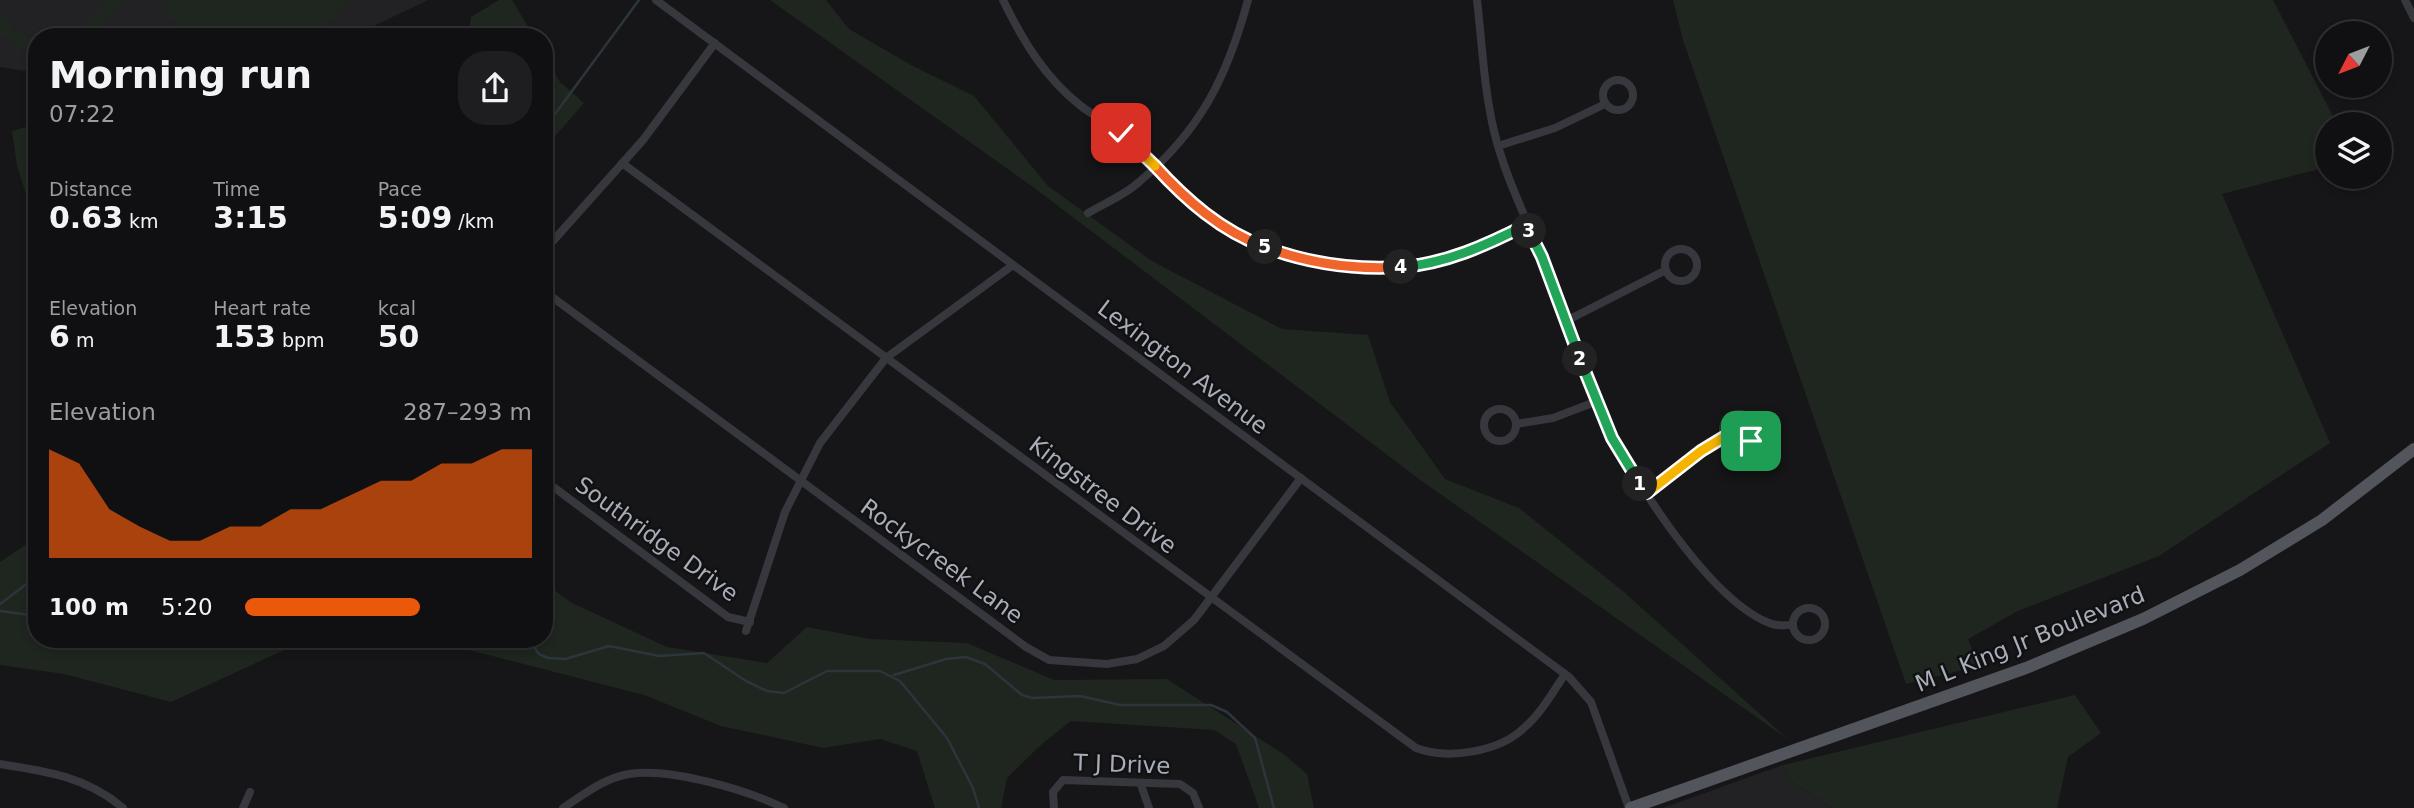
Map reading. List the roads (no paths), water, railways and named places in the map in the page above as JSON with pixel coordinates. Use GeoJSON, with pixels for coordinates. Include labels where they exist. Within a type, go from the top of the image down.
{"type":"FeatureCollection","features":[{"type":"Feature","properties":{"kind":"main road","name":"M L King Jr Boulevard"},"geometry":{"type":"LineString","coordinates":[[1630,808],[2026,668],[2143,619],[2240,570],[2322,520],[2414,449]]}},
{"type":"Feature","properties":{"kind":"street","name":"Lexington Avenue"},"geometry":{"type":"LineString","coordinates":[[656,0],[1565,674],[1591,702],[1630,808]]}},
{"type":"Feature","properties":{"kind":"street"},"geometry":{"type":"LineString","coordinates":[[1003,0],[1045,72],[1080,105],[1121,133],[1178,191],[1213,220],[1254,243],[1295,258],[1339,267],[1378,268],[1441,260],[1493,242],[1526,225]]}},
{"type":"Feature","properties":{"kind":"street"},"geometry":{"type":"LineString","coordinates":[[1088,213],[1138,184],[1171,153],[1211,101],[1248,0]]}},
{"type":"Feature","properties":{"kind":"street"},"geometry":{"type":"LineString","coordinates":[[1477,0],[1498,146],[1595,402],[1612,438],[1671,528],[1734,599],[1757,617],[1775,625],[1793,625]]}},
{"type":"Feature","properties":{"kind":"street"},"geometry":{"type":"LineString","coordinates":[[2405,0],[2414,18]]}},
{"type":"Feature","properties":{"kind":"street"},"geometry":{"type":"LineString","coordinates":[[553,241],[622,163],[715,43]]}},
{"type":"Feature","properties":{"kind":"street"},"geometry":{"type":"LineString","coordinates":[[1498,146],[1555,128],[1605,104]]}},
{"type":"Feature","properties":{"kind":"street","name":"Kingstree Drive"},"geometry":{"type":"LineString","coordinates":[[622,163],[1403,740],[1433,754],[1449,755],[1513,737],[1528,725],[1565,674]]}},
{"type":"Feature","properties":{"kind":"street"},"geometry":{"type":"LineString","coordinates":[[746,631],[785,512],[820,443],[886,358],[1013,265]]}},
{"type":"Feature","properties":{"kind":"street"},"geometry":{"type":"LineString","coordinates":[[1566,321],[1666,270]]}},
{"type":"Feature","properties":{"kind":"street","name":"Rockycreek Lane"},"geometry":{"type":"LineString","coordinates":[[553,298],[1026,647],[1049,660],[1107,664],[1137,659],[1164,646],[1194,620],[1301,478]]}},
{"type":"Feature","properties":{"kind":"street"},"geometry":{"type":"LineString","coordinates":[[1516,424],[1553,418],[1595,402]]}},
{"type":"Feature","properties":{"kind":"street"},"geometry":{"type":"LineString","coordinates":[[1738,414],[1752,422],[1754,437],[1747,444],[1736,446],[1724,437],[1723,427],[1729,418],[1738,414]]}},
{"type":"Feature","properties":{"kind":"street"},"geometry":{"type":"LineString","coordinates":[[1647,493],[1701,451],[1724,437]]}},
{"type":"Feature","properties":{"kind":"street","name":"Southridge Drive"},"geometry":{"type":"LineString","coordinates":[[553,487],[729,617],[750,622]]}},
{"type":"Feature","properties":{"kind":"street"},"geometry":{"type":"LineString","coordinates":[[1808,608],[1818,611],[1824,625],[1821,634],[1811,639],[1797,634],[1793,625],[1795,615],[1808,608]]}},
{"type":"Feature","properties":{"kind":"street"},"geometry":{"type":"LineString","coordinates":[[0,764],[52,772],[89,783],[123,808]]}},
{"type":"Feature","properties":{"kind":"street"},"geometry":{"type":"LineString","coordinates":[[563,808],[602,783],[627,774],[661,771],[761,804],[785,808]]}},
{"type":"Feature","properties":{"kind":"street","name":"T J Drive"},"geometry":{"type":"LineString","coordinates":[[1054,808],[1053,792],[1063,780],[1180,785],[1193,793],[1199,808]]}},
{"type":"Feature","properties":{"kind":"street"},"geometry":{"type":"LineString","coordinates":[[1141,785],[1149,808]]}},
{"type":"Feature","properties":{"kind":"street"},"geometry":{"type":"LineString","coordinates":[[243,808],[250,792]]}},
{"type":"Feature","properties":{"kind":"waterway"},"geometry":{"type":"LineString","coordinates":[[553,117],[639,0]]}},
{"type":"Feature","properties":{"kind":"waterway"},"geometry":{"type":"LineString","coordinates":[[0,604],[28,583]]}},
{"type":"Feature","properties":{"kind":"waterway"},"geometry":{"type":"LineString","coordinates":[[0,611],[28,615]]}},
{"type":"Feature","properties":{"kind":"waterway"},"geometry":{"type":"LineString","coordinates":[[535,648],[539,654],[548,658],[565,659],[609,646],[659,656],[704,653],[746,681],[767,691],[784,693],[827,671],[880,671],[900,681],[947,738],[973,788],[979,808]]}},
{"type":"Feature","properties":{"kind":"waterway"},"geometry":{"type":"LineString","coordinates":[[894,675],[946,659],[966,657],[985,664],[1022,695],[1032,698],[1080,696],[1120,705],[1211,705],[1227,712],[1255,738],[1274,808]]}}]}
